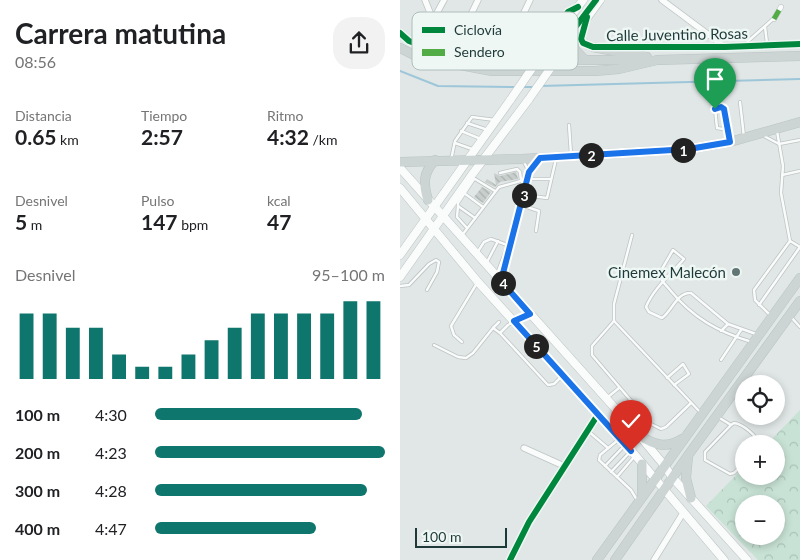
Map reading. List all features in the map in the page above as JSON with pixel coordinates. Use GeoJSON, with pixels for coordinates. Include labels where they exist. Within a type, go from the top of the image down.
{"type":"FeatureCollection","features":[{"type":"Feature","properties":{"kind":"main road"},"geometry":{"type":"LineString","coordinates":[[578,30],[600,0]]}},
{"type":"Feature","properties":{"kind":"main road"},"geometry":{"type":"LineString","coordinates":[[400,48],[412,55]]}},
{"type":"Feature","properties":{"kind":"main road"},"geometry":{"type":"LineString","coordinates":[[593,48],[637,54],[657,60]]}},
{"type":"Feature","properties":{"kind":"main road"},"geometry":{"type":"LineString","coordinates":[[578,54],[584,59]]}},
{"type":"Feature","properties":{"kind":"main road"},"geometry":{"type":"LineString","coordinates":[[578,60],[657,60],[800,56]]}},
{"type":"Feature","properties":{"kind":"main road"},"geometry":{"type":"LineString","coordinates":[[482,70],[546,72],[608,70],[657,60]]}},
{"type":"Feature","properties":{"kind":"main road"},"geometry":{"type":"LineString","coordinates":[[400,255],[531,70]]}},
{"type":"Feature","properties":{"kind":"main road"},"geometry":{"type":"LineString","coordinates":[[400,277],[428,241],[443,217],[463,192],[484,158],[529,100],[549,70]]}},
{"type":"Feature","properties":{"kind":"main road"},"geometry":{"type":"LineString","coordinates":[[400,162],[484,158],[522,159],[689,149],[730,142],[800,122]]}},
{"type":"Feature","properties":{"kind":"main road"},"geometry":{"type":"LineString","coordinates":[[428,200],[425,174],[435,160]]}},
{"type":"Feature","properties":{"kind":"main road"},"geometry":{"type":"LineString","coordinates":[[400,168],[443,217],[464,232],[486,264],[640,435],[664,464],[672,477],[747,560]]}},
{"type":"Feature","properties":{"kind":"main road"},"geometry":{"type":"LineString","coordinates":[[400,188],[478,282],[633,453],[663,491],[724,560]]}},
{"type":"Feature","properties":{"kind":"main road"},"geometry":{"type":"LineString","coordinates":[[428,241],[445,241]]}},
{"type":"Feature","properties":{"kind":"main road"},"geometry":{"type":"LineString","coordinates":[[597,560],[664,464],[800,278]]}},
{"type":"Feature","properties":{"kind":"main road"},"geometry":{"type":"LineString","coordinates":[[615,560],[672,477],[800,301]]}},
{"type":"Feature","properties":{"kind":"main road"},"geometry":{"type":"LineString","coordinates":[[640,435],[654,444],[663,445],[673,444],[686,436]]}},
{"type":"Feature","properties":{"kind":"main road"},"geometry":{"type":"LineString","coordinates":[[689,454],[686,478],[691,498]]}},
{"type":"Feature","properties":{"kind":"main road"},"geometry":{"type":"LineString","coordinates":[[640,500],[644,483],[642,464]]}},
{"type":"Feature","properties":{"kind":"street"},"geometry":{"type":"LineString","coordinates":[[425,0],[430,12]]}},
{"type":"Feature","properties":{"kind":"street"},"geometry":{"type":"LineString","coordinates":[[437,12],[444,0]]}},
{"type":"Feature","properties":{"kind":"street"},"geometry":{"type":"LineString","coordinates":[[472,12],[478,0]]}},
{"type":"Feature","properties":{"kind":"street"},"geometry":{"type":"LineString","coordinates":[[524,12],[530,0]]}},
{"type":"Feature","properties":{"kind":"street"},"geometry":{"type":"LineString","coordinates":[[662,0],[725,47]]}},
{"type":"Feature","properties":{"kind":"street"},"geometry":{"type":"LineString","coordinates":[[568,12],[580,3]]}},
{"type":"Feature","properties":{"kind":"street"},"geometry":{"type":"LineString","coordinates":[[774,19],[781,7]]}},
{"type":"Feature","properties":{"kind":"street","name":"Calle Juventino Rosas"},"geometry":{"type":"LineString","coordinates":[[587,17],[581,39],[583,43],[593,48],[725,47],[800,44]]}},
{"type":"Feature","properties":{"kind":"street"},"geometry":{"type":"LineString","coordinates":[[400,33],[412,41]]}},
{"type":"Feature","properties":{"kind":"street"},"geometry":{"type":"LineString","coordinates":[[510,560],[529,522],[598,416]]}},
{"type":"Feature","properties":{"kind":"street"},"geometry":{"type":"LineString","coordinates":[[524,448],[564,466]]}},
{"type":"Feature","properties":{"kind":"street"},"geometry":{"type":"LineString","coordinates":[[654,560],[683,513]]}},
{"type":"Feature","properties":{"kind":"lane"},"geometry":{"type":"LineString","coordinates":[[743,46],[774,19]]}},
{"type":"Feature","properties":{"kind":"lane"},"geometry":{"type":"LineString","coordinates":[[765,27],[768,45]]}},
{"type":"Feature","properties":{"kind":"lane"},"geometry":{"type":"LineString","coordinates":[[740,102],[744,138]]}},
{"type":"Feature","properties":{"kind":"lane"},"geometry":{"type":"LineString","coordinates":[[729,130],[716,128],[715,109],[721,107],[724,109],[729,130],[730,142]]}},
{"type":"Feature","properties":{"kind":"lane"},"geometry":{"type":"LineString","coordinates":[[451,160],[455,143],[461,131],[473,116],[497,120]]}},
{"type":"Feature","properties":{"kind":"lane"},"geometry":{"type":"LineString","coordinates":[[467,123],[490,130]]}},
{"type":"Feature","properties":{"kind":"lane"},"geometry":{"type":"LineString","coordinates":[[569,126],[571,156]]}},
{"type":"Feature","properties":{"kind":"lane"},"geometry":{"type":"LineString","coordinates":[[772,317],[758,305],[753,296],[754,290],[790,241],[781,193],[780,144],[776,129]]}},
{"type":"Feature","properties":{"kind":"lane"},"geometry":{"type":"LineString","coordinates":[[461,131],[483,140]]}},
{"type":"Feature","properties":{"kind":"lane"},"geometry":{"type":"LineString","coordinates":[[760,134],[780,144],[800,140]]}},
{"type":"Feature","properties":{"kind":"lane"},"geometry":{"type":"LineString","coordinates":[[455,143],[475,150]]}},
{"type":"Feature","properties":{"kind":"lane"},"geometry":{"type":"LineString","coordinates":[[524,195],[546,199],[557,157]]}},
{"type":"Feature","properties":{"kind":"lane"},"geometry":{"type":"LineString","coordinates":[[499,278],[522,205],[529,172],[540,158]]}},
{"type":"Feature","properties":{"kind":"lane"},"geometry":{"type":"LineString","coordinates":[[522,159],[529,172]]}},
{"type":"Feature","properties":{"kind":"lane"},"geometry":{"type":"LineString","coordinates":[[500,173],[502,170],[516,169],[520,172],[521,180]]}},
{"type":"Feature","properties":{"kind":"lane"},"geometry":{"type":"LineString","coordinates":[[782,175],[800,171]]}},
{"type":"Feature","properties":{"kind":"lane"},"geometry":{"type":"LineString","coordinates":[[472,177],[495,191]]}},
{"type":"Feature","properties":{"kind":"lane"},"geometry":{"type":"LineString","coordinates":[[483,207],[463,192],[458,206],[457,217],[464,232],[502,183],[528,179],[550,179]]}},
{"type":"Feature","properties":{"kind":"lane"},"geometry":{"type":"LineString","coordinates":[[522,205],[539,211],[536,231]]}},
{"type":"Feature","properties":{"kind":"lane"},"geometry":{"type":"LineString","coordinates":[[458,206],[475,218]]}},
{"type":"Feature","properties":{"kind":"lane"},"geometry":{"type":"LineString","coordinates":[[632,235],[614,304],[614,321],[592,346],[591,351],[651,424],[661,428],[671,424],[691,403]]}},
{"type":"Feature","properties":{"kind":"lane"},"geometry":{"type":"LineString","coordinates":[[477,253],[487,240],[498,241],[509,246]]}},
{"type":"Feature","properties":{"kind":"lane"},"geometry":{"type":"LineString","coordinates":[[486,264],[498,241]]}},
{"type":"Feature","properties":{"kind":"lane"},"geometry":{"type":"LineString","coordinates":[[758,305],[800,247],[790,241]]}},
{"type":"Feature","properties":{"kind":"lane"},"geometry":{"type":"LineString","coordinates":[[499,278],[509,246]]}},
{"type":"Feature","properties":{"kind":"lane"},"geometry":{"type":"LineString","coordinates":[[757,338],[728,324],[691,293],[685,293],[678,299],[662,318],[658,318],[649,312],[646,307],[649,300],[664,282],[684,259],[676,250],[673,250],[660,270],[659,278],[664,282],[678,299],[705,324],[736,337],[757,338]]}},
{"type":"Feature","properties":{"kind":"lane"},"geometry":{"type":"LineString","coordinates":[[400,286],[409,285],[429,264],[436,260],[439,262],[439,269],[427,290]]}},
{"type":"Feature","properties":{"kind":"lane"},"geometry":{"type":"LineString","coordinates":[[462,342],[454,335],[451,326],[478,282]]}},
{"type":"Feature","properties":{"kind":"lane"},"geometry":{"type":"LineString","coordinates":[[500,333],[514,321],[530,314]]}},
{"type":"Feature","properties":{"kind":"lane"},"geometry":{"type":"LineString","coordinates":[[790,316],[800,327]]}},
{"type":"Feature","properties":{"kind":"lane"},"geometry":{"type":"LineString","coordinates":[[614,321],[701,413]]}},
{"type":"Feature","properties":{"kind":"lane"},"geometry":{"type":"LineString","coordinates":[[434,345],[458,357],[466,358],[473,353],[499,322]]}},
{"type":"Feature","properties":{"kind":"lane"},"geometry":{"type":"LineString","coordinates":[[721,331],[728,324]]}},
{"type":"Feature","properties":{"kind":"lane"},"geometry":{"type":"LineString","coordinates":[[493,328],[500,333],[548,385],[554,384],[562,376]]}},
{"type":"Feature","properties":{"kind":"lane"},"geometry":{"type":"LineString","coordinates":[[721,360],[741,330]]}},
{"type":"Feature","properties":{"kind":"lane"},"geometry":{"type":"LineString","coordinates":[[667,378],[683,364],[690,374],[674,385]]}},
{"type":"Feature","properties":{"kind":"lane"},"geometry":{"type":"LineString","coordinates":[[607,398],[620,388]]}},
{"type":"Feature","properties":{"kind":"lane"},"geometry":{"type":"LineString","coordinates":[[716,416],[731,425]]}},
{"type":"Feature","properties":{"kind":"lane"},"geometry":{"type":"LineString","coordinates":[[735,470],[730,474],[705,460],[705,452],[734,423],[741,425],[753,435]]}},
{"type":"Feature","properties":{"kind":"lane"},"geometry":{"type":"LineString","coordinates":[[587,431],[608,448]]}},
{"type":"Feature","properties":{"kind":"lane"},"geometry":{"type":"LineString","coordinates":[[619,439],[599,457],[605,466],[640,500]]}},
{"type":"Feature","properties":{"kind":"lane"},"geometry":{"type":"LineString","coordinates":[[605,466],[625,445]]}},
{"type":"Feature","properties":{"kind":"lane"},"geometry":{"type":"LineString","coordinates":[[611,472],[633,453]]}},
{"type":"Feature","properties":{"kind":"lane"},"geometry":{"type":"LineString","coordinates":[[617,477],[633,453]]}},
{"type":"Feature","properties":{"kind":"green space"},"geometry":{"type":"Polygon","coordinates":[[[800,410],[800,560],[758,560],[744,545],[785,545],[785,495],[735,495],[735,536],[706,506],[735,476],[735,485],[785,485],[785,435],[776,435],[800,410]]]}},
{"type":"Feature","properties":{"kind":"building"},"geometry":{"type":"Polygon","coordinates":[[[516,172],[518,179],[500,182],[495,187],[485,182],[487,179],[496,185],[494,173],[500,176],[516,172]]]}},
{"type":"Feature","properties":{"kind":"building"},"geometry":{"type":"Polygon","coordinates":[[[482,187],[491,192],[483,203],[474,197],[482,187]]]}},
{"type":"Feature","properties":{"kind":"waterway"},"geometry":{"type":"LineString","coordinates":[[400,71],[438,86],[515,87]]}},
{"type":"Feature","properties":{"kind":"waterway"},"geometry":{"type":"LineString","coordinates":[[540,86],[800,79]]}},
{"type":"Feature","properties":{"kind":"waterway"},"geometry":{"type":"LineString","coordinates":[[523,87],[535,87]]}},
{"type":"Feature","properties":{"kind":"marked path"},"geometry":{"type":"LineString","coordinates":[[774,19],[781,7]]}},
{"type":"Feature","properties":{"kind":"cycle path"},"geometry":{"type":"LineString","coordinates":[[578,24],[596,0]]}},
{"type":"Feature","properties":{"kind":"cycle path"},"geometry":{"type":"LineString","coordinates":[[568,12],[578,7]]}},
{"type":"Feature","properties":{"kind":"cycle path"},"geometry":{"type":"LineString","coordinates":[[587,17],[581,39],[583,43],[593,47],[725,47],[800,44]]}},
{"type":"Feature","properties":{"kind":"cycle path"},"geometry":{"type":"LineString","coordinates":[[400,33],[412,42]]}},
{"type":"Feature","properties":{"kind":"cycle path"},"geometry":{"type":"LineString","coordinates":[[510,560],[529,522],[597,416]]}},
{"type":"Feature","properties":{"kind":"place","name":"Cinemex Malecón"},"geometry":{"type":"Point","coordinates":[736,272]}},
{"type":"Feature","properties":{"kind":"route"},"geometry":{"type":"LineString","coordinates":[[631,451],[514,321],[530,314],[501,281],[529,172],[540,158],[666,151],[730,142],[726,112],[723,107],[715,109]]}}]}
